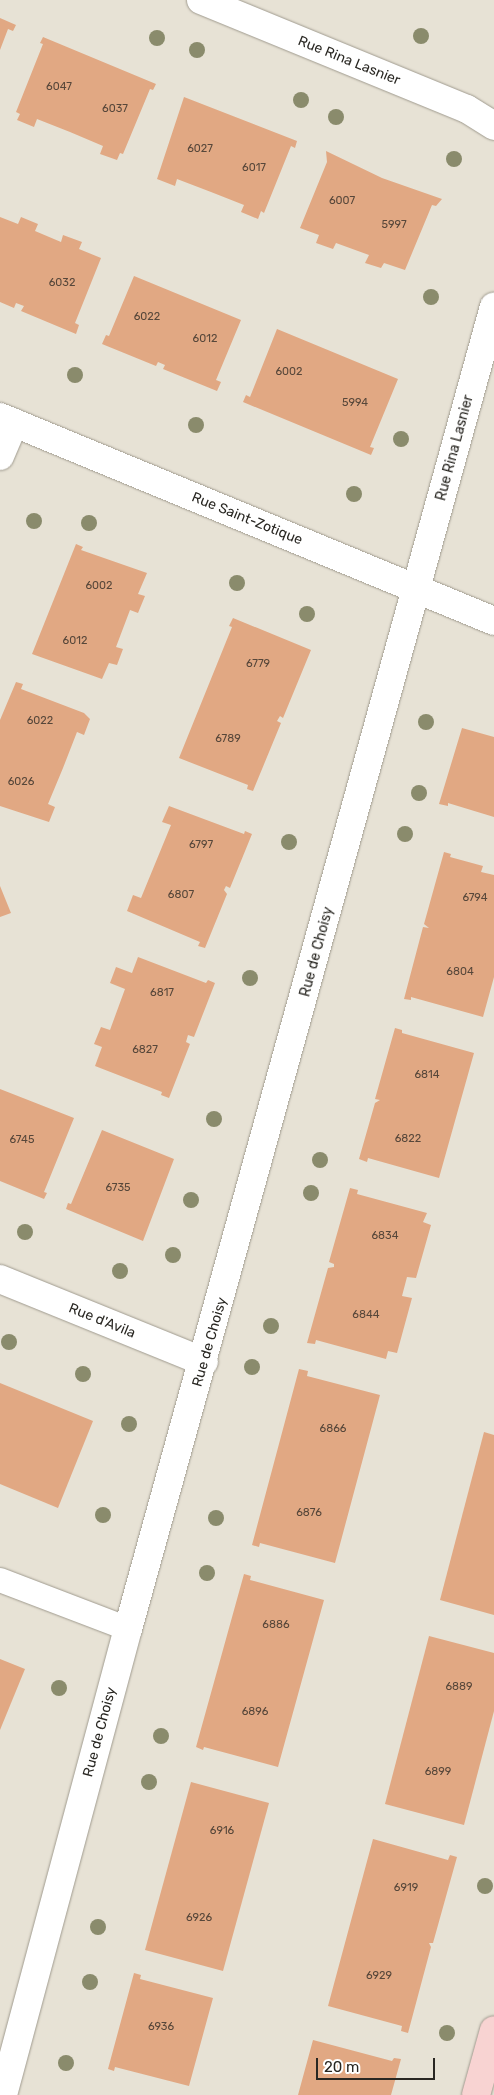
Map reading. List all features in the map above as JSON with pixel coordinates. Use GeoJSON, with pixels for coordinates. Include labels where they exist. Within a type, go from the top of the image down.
{"type":"FeatureCollection","features":[{"type":"Feature","properties":{"kind":"main road"},"geometry":{"type":"LineString","coordinates":[[476,2095],[494,2030]]}},
{"type":"Feature","properties":{"kind":"street","name":"Rue Rina Lasnier"},"geometry":{"type":"LineString","coordinates":[[201,0],[467,109],[494,126]]}},
{"type":"Feature","properties":{"kind":"street","name":"Rue Rina Lasnier"},"geometry":{"type":"LineString","coordinates":[[416,590],[494,307]]}},
{"type":"Feature","properties":{"kind":"street","name":"Rue Saint-Zotique"},"geometry":{"type":"LineString","coordinates":[[7,420],[494,621]]}},
{"type":"Feature","properties":{"kind":"street"},"geometry":{"type":"LineString","coordinates":[[0,456],[7,420]]}},
{"type":"Feature","properties":{"kind":"street","name":"Rue de Choisy"},"geometry":{"type":"LineString","coordinates":[[3,2095],[128,1628],[204,1362],[416,590]]}},
{"type":"Feature","properties":{"kind":"street","name":"Rue d'Avila"},"geometry":{"type":"LineString","coordinates":[[0,1279],[204,1362]]}},
{"type":"Feature","properties":{"kind":"lane"},"geometry":{"type":"LineString","coordinates":[[0,1580],[128,1628]]}},
{"type":"Feature","properties":{"kind":"building"},"geometry":{"type":"Polygon","coordinates":[[[0,18],[16,25],[13,31],[8,29],[0,50],[0,18]]]}},
{"type":"Feature","properties":{"kind":"building"},"geometry":{"type":"Polygon","coordinates":[[[43,37],[156,84],[153,90],[150,89],[123,154],[120,153],[117,160],[100,154],[103,146],[70,132],[37,119],[34,127],[17,120],[20,114],[16,112],[43,44],[40,43],[43,37]]]}},
{"type":"Feature","properties":{"kind":"building"},"geometry":{"type":"Polygon","coordinates":[[[184,97],[297,141],[295,148],[291,146],[264,213],[261,211],[258,219],[241,212],[244,205],[177,179],[175,186],[157,179],[184,97]]]}},
{"type":"Feature","properties":{"kind":"building"},"geometry":{"type":"Polygon","coordinates":[[[326,151],[382,178],[442,199],[436,206],[432,205],[405,270],[384,263],[381,268],[365,263],[369,255],[336,243],[333,249],[316,243],[319,235],[300,228],[327,162],[326,151]]]}},
{"type":"Feature","properties":{"kind":"building"},"geometry":{"type":"Polygon","coordinates":[[[0,217],[18,224],[21,217],[38,224],[35,231],[61,242],[63,235],[82,242],[79,249],[101,258],[75,323],[79,325],[76,334],[21,311],[24,306],[16,303],[14,308],[0,302],[0,217]]]}},
{"type":"Feature","properties":{"kind":"building"},"geometry":{"type":"Polygon","coordinates":[[[134,276],[241,320],[216,380],[221,382],[217,391],[163,369],[165,365],[158,362],[156,366],[102,344],[106,335],[109,336],[134,276]]]}},
{"type":"Feature","properties":{"kind":"building"},"geometry":{"type":"Polygon","coordinates":[[[277,329],[398,379],[370,447],[374,448],[371,455],[243,402],[246,395],[250,397],[277,329]]]}},
{"type":"Feature","properties":{"kind":"building"},"geometry":{"type":"Polygon","coordinates":[[[76,544],[83,547],[81,550],[147,573],[138,594],[145,596],[138,613],[130,610],[116,647],[123,649],[117,665],[109,663],[102,679],[32,654],[76,544]]]}},
{"type":"Feature","properties":{"kind":"building"},"geometry":{"type":"Polygon","coordinates":[[[233,618],[311,650],[283,718],[280,716],[277,721],[281,723],[253,791],[247,789],[248,785],[179,758],[232,627],[229,626],[233,618]]]}},
{"type":"Feature","properties":{"kind":"building"},"geometry":{"type":"Polygon","coordinates":[[[16,682],[23,684],[21,689],[84,713],[90,719],[84,735],[77,732],[48,804],[55,807],[49,822],[0,806],[0,720],[16,682]]]}},
{"type":"Feature","properties":{"kind":"building"},"geometry":{"type":"Polygon","coordinates":[[[462,728],[494,737],[494,817],[448,803],[448,806],[439,804],[462,728]]]}},
{"type":"Feature","properties":{"kind":"building"},"geometry":{"type":"Polygon","coordinates":[[[169,806],[244,834],[245,831],[252,834],[230,888],[226,886],[224,890],[227,894],[205,948],[198,946],[200,942],[127,911],[133,895],[141,898],[171,825],[162,822],[169,806]]]}},
{"type":"Feature","properties":{"kind":"building"},"geometry":{"type":"Polygon","coordinates":[[[444,852],[451,854],[450,857],[483,866],[481,872],[494,875],[494,977],[483,1017],[411,997],[411,1000],[404,999],[423,927],[429,928],[424,924],[444,852]]]}},
{"type":"Feature","properties":{"kind":"building"},"geometry":{"type":"Polygon","coordinates":[[[0,886],[11,913],[0,917],[0,886]]]}},
{"type":"Feature","properties":{"kind":"building"},"geometry":{"type":"Polygon","coordinates":[[[138,957],[206,983],[208,980],[215,983],[194,1037],[188,1035],[186,1042],[190,1044],[169,1098],[161,1095],[162,1092],[95,1066],[102,1047],[94,1044],[101,1027],[110,1030],[125,989],[110,983],[116,967],[132,973],[138,957]]]}},
{"type":"Feature","properties":{"kind":"building"},"geometry":{"type":"Polygon","coordinates":[[[395,1028],[402,1030],[402,1033],[474,1053],[439,1178],[368,1158],[367,1162],[359,1159],[375,1103],[380,1100],[375,1099],[395,1028]]]}},
{"type":"Feature","properties":{"kind":"building"},"geometry":{"type":"Polygon","coordinates":[[[0,1089],[74,1118],[44,1192],[47,1193],[44,1199],[0,1181],[0,1089]]]}},
{"type":"Feature","properties":{"kind":"building"},"geometry":{"type":"Polygon","coordinates":[[[102,1130],[174,1159],[143,1241],[66,1209],[68,1203],[71,1204],[102,1130]]]}},
{"type":"Feature","properties":{"kind":"building"},"geometry":{"type":"Polygon","coordinates":[[[350,1188],[358,1190],[357,1194],[427,1213],[423,1222],[431,1225],[416,1278],[407,1277],[402,1296],[412,1298],[397,1353],[388,1351],[386,1359],[316,1340],[315,1344],[307,1343],[328,1268],[334,1267],[334,1264],[329,1262],[350,1188]]]}},
{"type":"Feature","properties":{"kind":"building"},"geometry":{"type":"Polygon","coordinates":[[[299,1369],[308,1371],[307,1376],[380,1395],[335,1563],[260,1543],[259,1547],[252,1545],[299,1369]]]}},
{"type":"Feature","properties":{"kind":"building"},"geometry":{"type":"Polygon","coordinates":[[[0,1383],[93,1421],[58,1508],[0,1484],[0,1383]]]}},
{"type":"Feature","properties":{"kind":"building"},"geometry":{"type":"Polygon","coordinates":[[[484,1432],[494,1435],[494,1615],[440,1600],[484,1432]]]}},
{"type":"Feature","properties":{"kind":"building"},"geometry":{"type":"Polygon","coordinates":[[[244,1574],[251,1576],[250,1580],[324,1600],[278,1767],[204,1747],[203,1750],[196,1747],[244,1574]]]}},
{"type":"Feature","properties":{"kind":"building"},"geometry":{"type":"Polygon","coordinates":[[[429,1636],[494,1653],[494,1711],[464,1825],[385,1804],[429,1636]]]}},
{"type":"Feature","properties":{"kind":"building"},"geometry":{"type":"Polygon","coordinates":[[[0,1659],[25,1669],[0,1730],[0,1659]]]}},
{"type":"Feature","properties":{"kind":"building"},"geometry":{"type":"Polygon","coordinates":[[[191,1782],[269,1803],[223,1971],[145,1950],[191,1782]]]}},
{"type":"Feature","properties":{"kind":"building"},"geometry":{"type":"Polygon","coordinates":[[[373,1839],[448,1860],[450,1855],[457,1857],[433,1943],[429,1943],[431,1947],[408,2033],[401,2031],[402,2026],[328,2006],[373,1839]]]}},
{"type":"Feature","properties":{"kind":"building"},"geometry":{"type":"Polygon","coordinates":[[[134,1973],[141,1975],[140,1979],[213,1998],[189,2086],[115,2067],[114,2071],[108,2069],[134,1973]]]}},
{"type":"Feature","properties":{"kind":"building"},"geometry":{"type":"Polygon","coordinates":[[[313,2040],[392,2061],[394,2058],[401,2059],[391,2095],[298,2095],[313,2040]]]}}]}
